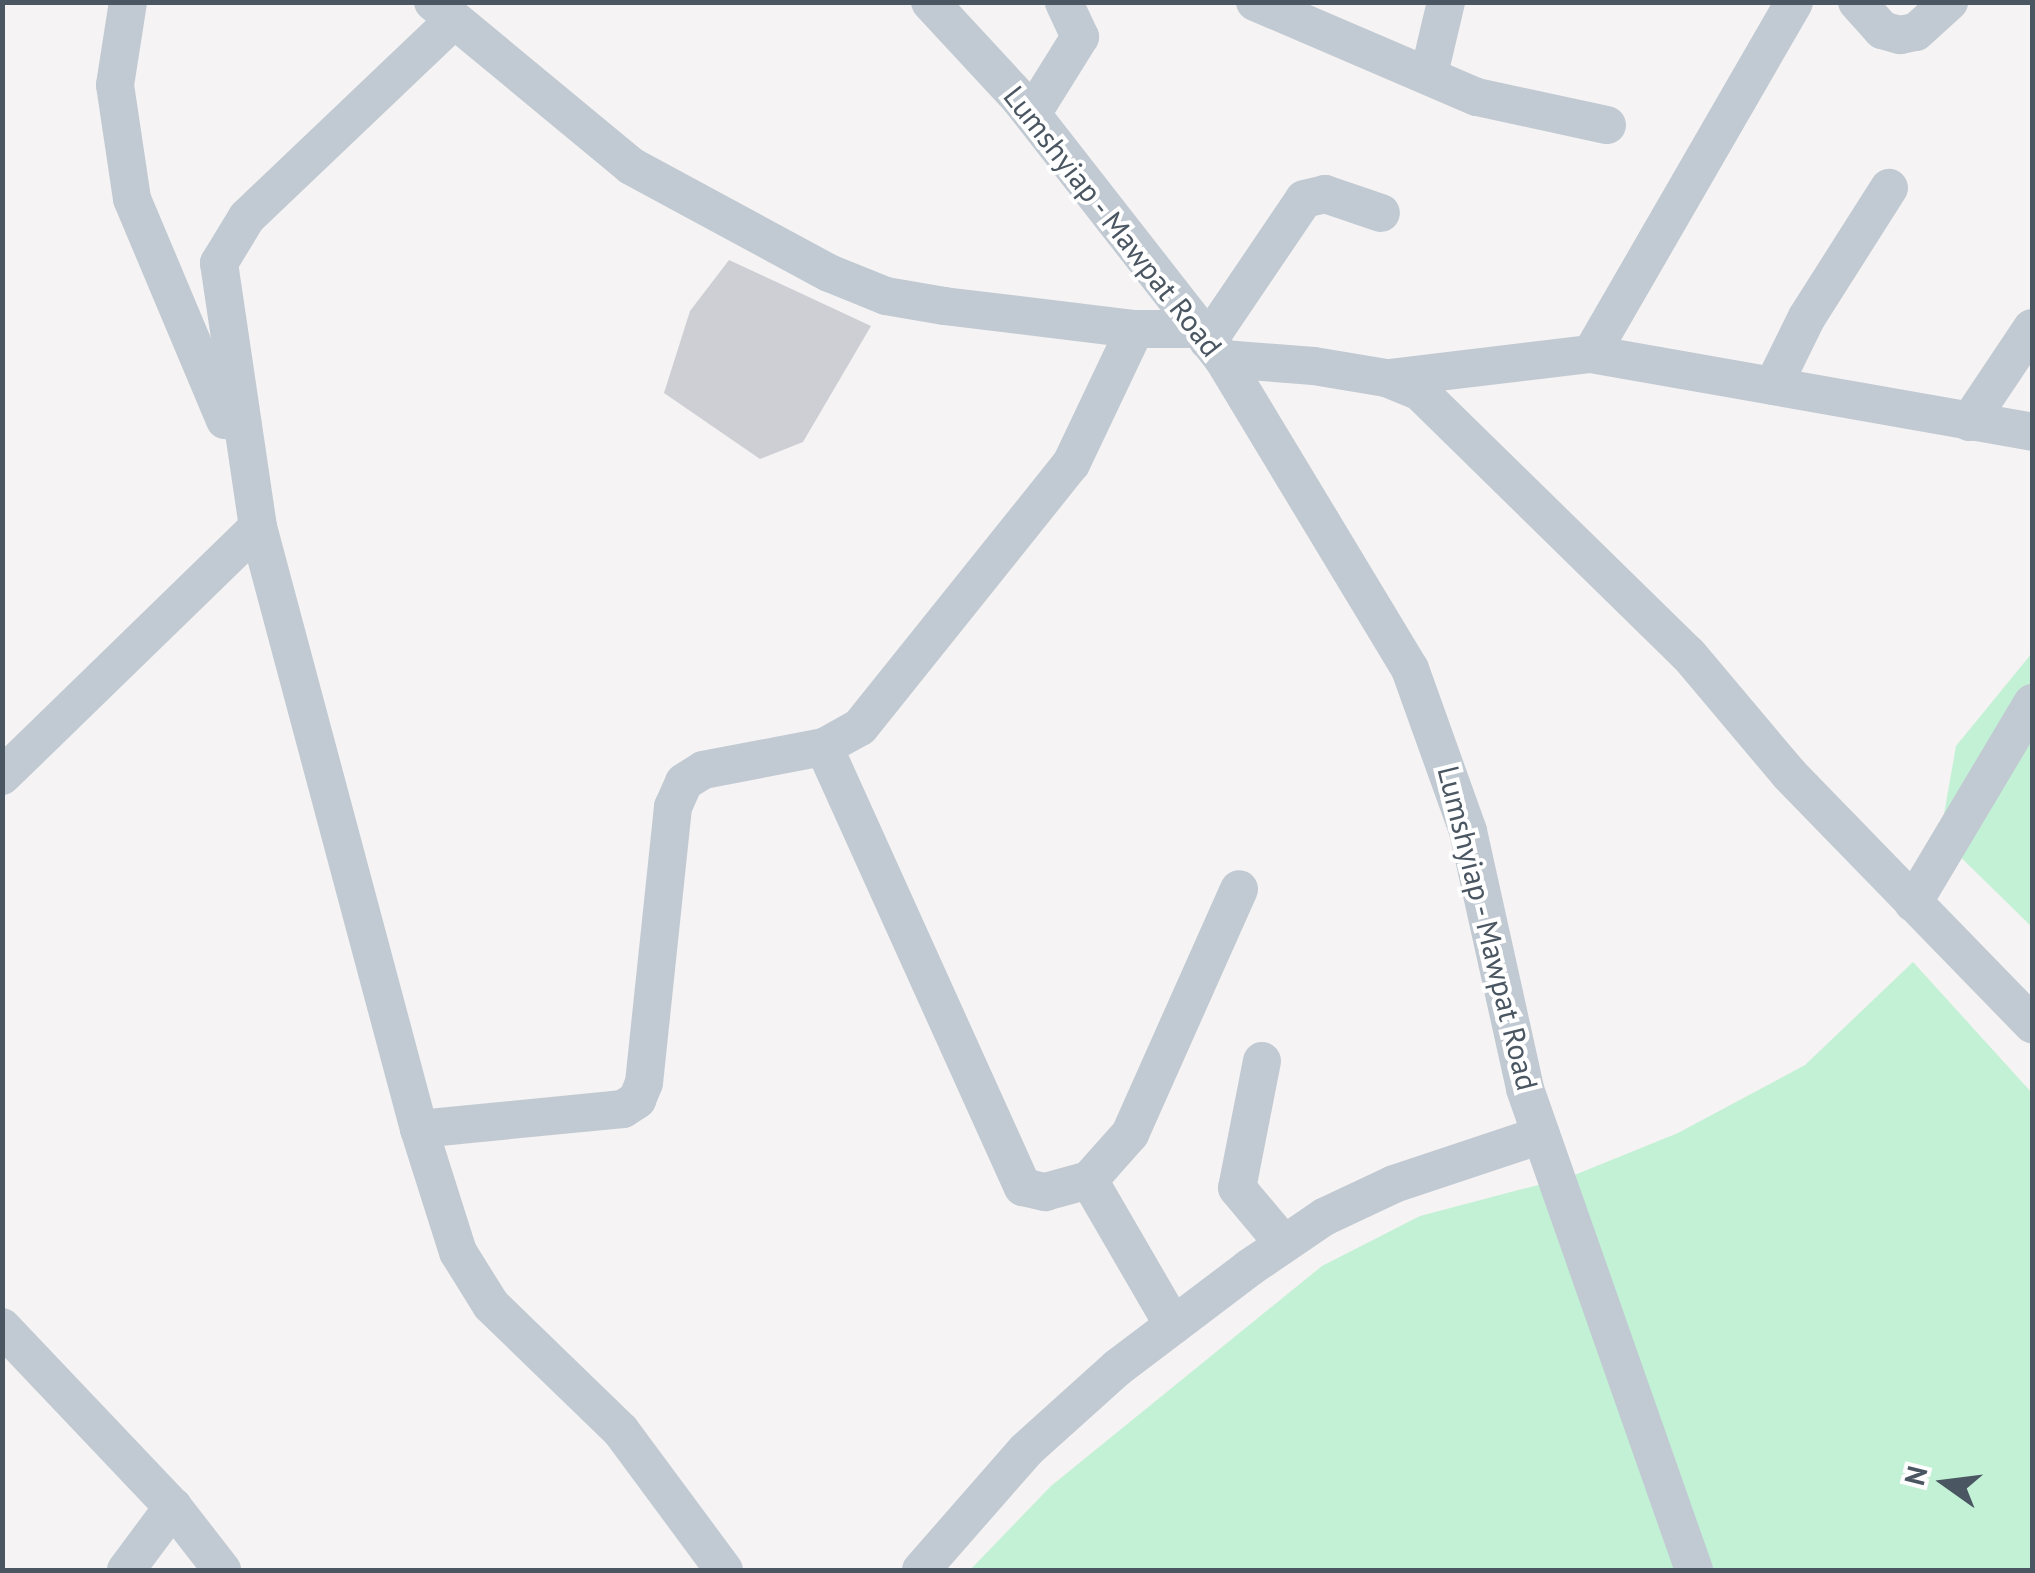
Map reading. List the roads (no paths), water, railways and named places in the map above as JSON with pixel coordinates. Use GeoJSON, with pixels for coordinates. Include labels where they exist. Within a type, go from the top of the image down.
{"type":"FeatureCollection","features":[{"type":"Feature","properties":{"kind":"street"},"geometry":{"type":"LineString","coordinates":[[128,2],[115,85],[132,199],[250,478]]}},
{"type":"Feature","properties":{"kind":"street","name":"Lumshyiap - Mawpat Road"},"geometry":{"type":"LineString","coordinates":[[930,2],[1032,114],[1210,343],[1367,590],[1443,746],[1541,1135],[1694,1570]]}},
{"type":"Feature","properties":{"kind":"street"},"geometry":{"type":"LineString","coordinates":[[1032,114],[1074,55],[1080,36],[1064,2]]}},
{"type":"Feature","properties":{"kind":"street"},"geometry":{"type":"LineString","coordinates":[[1255,2],[1477,96],[1608,125]]}},
{"type":"Feature","properties":{"kind":"street"},"geometry":{"type":"LineString","coordinates":[[1429,74],[1446,2]]}},
{"type":"Feature","properties":{"kind":"street"},"geometry":{"type":"LineString","coordinates":[[1857,2],[1882,30],[1900,35],[1916,32],[1949,2]]}},
{"type":"Feature","properties":{"kind":"street"},"geometry":{"type":"LineString","coordinates":[[1591,354],[1792,3]]}},
{"type":"Feature","properties":{"kind":"street"},"geometry":{"type":"LineString","coordinates":[[724,1570],[621,1431],[472,1280],[418,1129],[258,527],[218,291],[227,242],[443,11],[631,166],[829,273],[886,296],[1135,329],[1386,378],[1420,392],[1576,539],[1913,902],[2032,1024]]}},
{"type":"Feature","properties":{"kind":"street"},"geometry":{"type":"LineString","coordinates":[[1773,386],[1807,317],[1889,188]]}},
{"type":"Feature","properties":{"kind":"street"},"geometry":{"type":"LineString","coordinates":[[1210,343],[1304,199],[1325,194],[1381,213]]}},
{"type":"Feature","properties":{"kind":"street"},"geometry":{"type":"LineString","coordinates":[[1969,422],[2032,328]]}},
{"type":"Feature","properties":{"kind":"street"},"geometry":{"type":"LineString","coordinates":[[418,1129],[623,1109],[637,1100],[644,1083],[673,807],[684,782],[703,770],[824,747],[860,727],[895,688],[1070,464],[1135,329]]}},
{"type":"Feature","properties":{"kind":"street"},"geometry":{"type":"LineString","coordinates":[[1386,378],[1591,354],[2032,432]]}},
{"type":"Feature","properties":{"kind":"street"},"geometry":{"type":"LineString","coordinates":[[2,776],[258,527]]}},
{"type":"Feature","properties":{"kind":"street"},"geometry":{"type":"LineString","coordinates":[[1913,902],[2032,703]]}},
{"type":"Feature","properties":{"kind":"street"},"geometry":{"type":"LineString","coordinates":[[824,747],[1012,1172],[1023,1187],[1045,1192],[1089,1180],[1130,1134],[1239,890]]}},
{"type":"Feature","properties":{"kind":"street"},"geometry":{"type":"LineString","coordinates":[[1262,1061],[1237,1188],[1284,1244]]}},
{"type":"Feature","properties":{"kind":"street"},"geometry":{"type":"LineString","coordinates":[[921,1570],[1026,1450],[1172,1326],[1284,1244],[1394,1184],[1541,1135]]}},
{"type":"Feature","properties":{"kind":"street"},"geometry":{"type":"LineString","coordinates":[[1089,1180],[1172,1326]]}},
{"type":"Feature","properties":{"kind":"street"},"geometry":{"type":"LineString","coordinates":[[2,1327],[174,1507],[222,1570]]}},
{"type":"Feature","properties":{"kind":"street"},"geometry":{"type":"LineString","coordinates":[[126,1570],[174,1507]]}}]}
